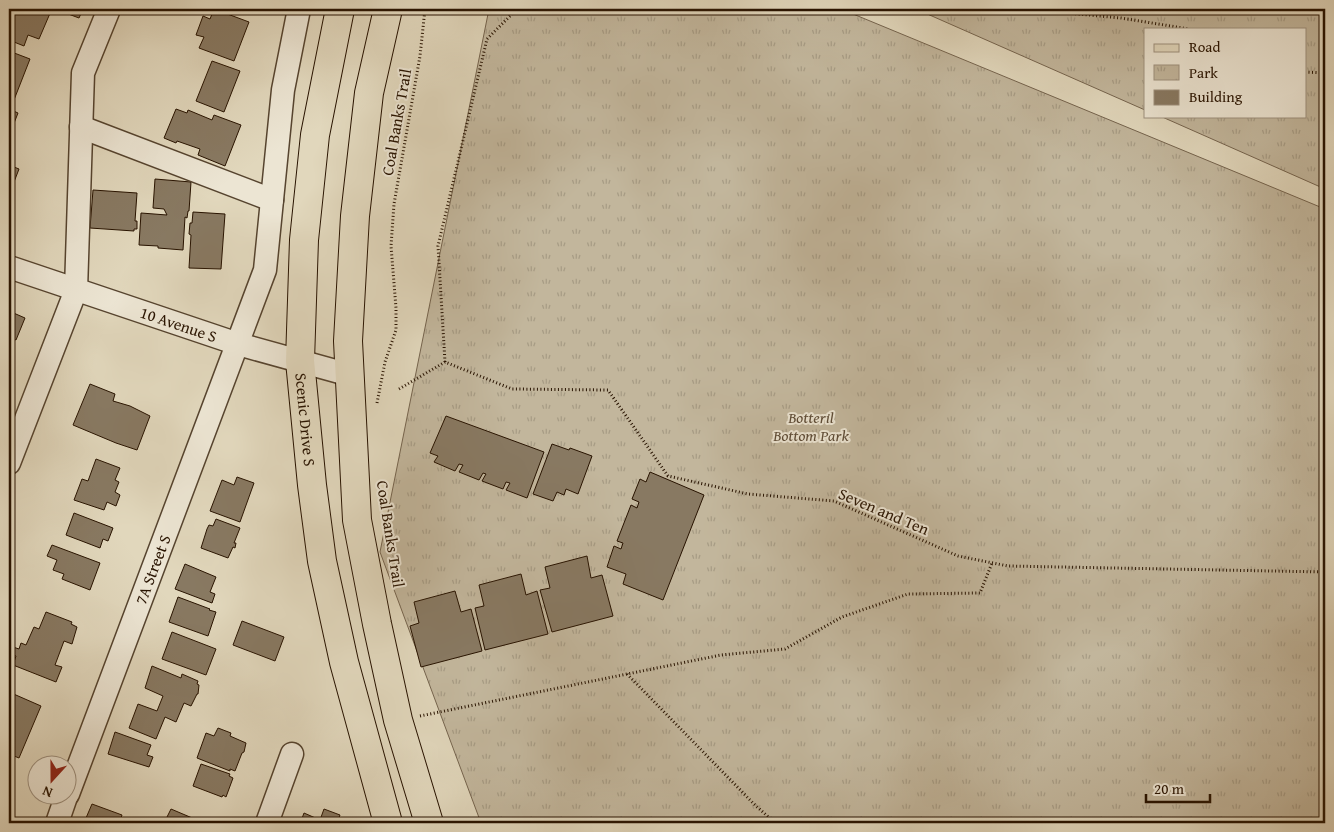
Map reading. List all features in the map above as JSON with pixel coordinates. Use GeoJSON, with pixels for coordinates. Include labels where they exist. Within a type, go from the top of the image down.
{"type":"FeatureCollection","features":[{"type":"Feature","properties":{"kind":"main road","name":"Scenic Drive S"},"geometry":{"type":"LineString","coordinates":[[340,9],[315,136],[304,240],[300,361],[312,485],[322,561],[344,662],[388,823]]}},
{"type":"Feature","properties":{"kind":"main road"},"geometry":{"type":"LineString","coordinates":[[388,9],[369,93],[355,216],[348,341],[357,520],[377,624],[413,720],[430,823]]}},
{"type":"Feature","properties":{"kind":"street"},"geometry":{"type":"LineString","coordinates":[[9,463],[76,290],[83,73],[109,9]]}},
{"type":"Feature","properties":{"kind":"street"},"geometry":{"type":"LineString","coordinates":[[238,344],[265,270],[284,90],[299,9]]}},
{"type":"Feature","properties":{"kind":"street"},"geometry":{"type":"LineString","coordinates":[[82,127],[272,200]]}},
{"type":"Feature","properties":{"kind":"street","name":"10 Avenue S"},"geometry":{"type":"LineString","coordinates":[[9,267],[238,344],[350,375]]}},
{"type":"Feature","properties":{"kind":"street","name":"7A Street S"},"geometry":{"type":"LineString","coordinates":[[78,768],[238,344]]}},
{"type":"Feature","properties":{"kind":"street"},"geometry":{"type":"LineString","coordinates":[[266,823],[292,754]]}},
{"type":"Feature","properties":{"kind":"street","name":"7A Street S"},"geometry":{"type":"LineString","coordinates":[[57,823],[64,804]]}},
{"type":"Feature","properties":{"kind":"path","name":"Coal Banks Trail"},"geometry":{"type":"LineString","coordinates":[[376,407],[385,362],[396,330],[391,246],[394,204],[420,56],[425,9]]}},
{"type":"Feature","properties":{"kind":"path"},"geometry":{"type":"LineString","coordinates":[[399,389],[445,362],[438,246],[487,39],[516,9]]}},
{"type":"Feature","properties":{"kind":"path"},"geometry":{"type":"LineString","coordinates":[[1030,9],[1120,18],[1183,28]]}},
{"type":"Feature","properties":{"kind":"path"},"geometry":{"type":"LineString","coordinates":[[1306,72],[1325,73]]}},
{"type":"Feature","properties":{"kind":"path","name":"Seven and Ten"},"geometry":{"type":"LineString","coordinates":[[445,362],[512,389],[608,390],[668,476],[748,494],[834,501],[958,556],[1008,566],[1325,572]]}},
{"type":"Feature","properties":{"kind":"path"},"geometry":{"type":"LineString","coordinates":[[413,720],[721,655],[785,649],[842,617],[908,594],[980,593],[992,562]]}},
{"type":"Feature","properties":{"kind":"path"},"geometry":{"type":"LineString","coordinates":[[627,674],[754,804],[775,823]]}},
{"type":"Feature","properties":{"kind":"green space","name":"Botteril Bottom Park"},"geometry":{"type":"Polygon","coordinates":[[[489,9],[841,9],[1325,209],[1325,823],[481,823],[380,552],[489,9]]]}},
{"type":"Feature","properties":{"kind":"green space"},"geometry":{"type":"Polygon","coordinates":[[[916,9],[1325,9],[1325,189],[1165,118],[1306,118],[1306,28],[1144,28],[1144,110],[916,9]]]}},
{"type":"Feature","properties":{"kind":"building"},"geometry":{"type":"Polygon","coordinates":[[[9,9],[46,9],[51,11],[39,39],[28,35],[24,46],[9,40],[9,9]]]}},
{"type":"Feature","properties":{"kind":"building"},"geometry":{"type":"Polygon","coordinates":[[[55,9],[83,9],[79,18],[55,9]]]}},
{"type":"Feature","properties":{"kind":"building"},"geometry":{"type":"Polygon","coordinates":[[[214,9],[249,22],[234,61],[199,48],[204,37],[196,35],[203,16],[210,19],[214,9]]]}},
{"type":"Feature","properties":{"kind":"building"},"geometry":{"type":"Polygon","coordinates":[[[9,51],[30,59],[12,105],[9,104],[9,51]]]}},
{"type":"Feature","properties":{"kind":"building"},"geometry":{"type":"Polygon","coordinates":[[[212,61],[240,71],[224,112],[196,101],[212,61]]]}},
{"type":"Feature","properties":{"kind":"building"},"geometry":{"type":"Polygon","coordinates":[[[9,109],[18,113],[9,136],[9,109]]]}},
{"type":"Feature","properties":{"kind":"building"},"geometry":{"type":"Polygon","coordinates":[[[176,109],[187,113],[188,110],[212,120],[214,115],[241,125],[225,166],[198,155],[200,149],[164,138],[176,109]]]}},
{"type":"Feature","properties":{"kind":"building"},"geometry":{"type":"Polygon","coordinates":[[[9,165],[19,169],[9,195],[9,165]]]}},
{"type":"Feature","properties":{"kind":"building"},"geometry":{"type":"Polygon","coordinates":[[[155,179],[191,182],[189,211],[187,218],[185,217],[183,250],[139,245],[141,213],[167,215],[164,209],[153,208],[155,179]]]}},
{"type":"Feature","properties":{"kind":"building"},"geometry":{"type":"Polygon","coordinates":[[[93,190],[137,193],[135,221],[137,221],[137,229],[134,229],[134,231],[90,228],[93,190]]]}},
{"type":"Feature","properties":{"kind":"building"},"geometry":{"type":"Polygon","coordinates":[[[193,212],[225,214],[221,269],[189,268],[191,235],[189,234],[193,212]]]}},
{"type":"Feature","properties":{"kind":"building"},"geometry":{"type":"Polygon","coordinates":[[[9,311],[25,318],[16,340],[9,337],[9,311]]]}},
{"type":"Feature","properties":{"kind":"building"},"geometry":{"type":"Polygon","coordinates":[[[90,384],[115,394],[113,401],[130,406],[150,416],[137,450],[73,425],[90,384]]]}},
{"type":"Feature","properties":{"kind":"building"},"geometry":{"type":"Polygon","coordinates":[[[446,416],[544,452],[527,498],[506,490],[510,483],[506,482],[503,489],[482,481],[486,474],[483,473],[479,480],[459,472],[463,465],[459,464],[455,471],[434,462],[438,456],[430,453],[446,416]]]}},
{"type":"Feature","properties":{"kind":"building"},"geometry":{"type":"Polygon","coordinates":[[[552,444],[592,456],[578,494],[566,489],[564,495],[557,492],[553,501],[533,494],[552,444]]]}},
{"type":"Feature","properties":{"kind":"building"},"geometry":{"type":"Polygon","coordinates":[[[96,459],[120,468],[115,480],[119,482],[115,492],[120,495],[116,506],[107,502],[104,510],[74,500],[82,479],[88,481],[96,459]]]}},
{"type":"Feature","properties":{"kind":"building"},"geometry":{"type":"Polygon","coordinates":[[[650,472],[704,495],[663,600],[623,584],[626,574],[607,567],[614,546],[621,549],[623,543],[617,541],[631,505],[637,508],[639,502],[632,499],[640,479],[646,482],[650,472]]]}},
{"type":"Feature","properties":{"kind":"building"},"geometry":{"type":"Polygon","coordinates":[[[237,477],[254,483],[240,522],[210,511],[222,480],[234,485],[237,477]]]}},
{"type":"Feature","properties":{"kind":"building"},"geometry":{"type":"Polygon","coordinates":[[[74,513],[113,528],[108,541],[103,539],[100,548],[66,535],[74,513]]]}},
{"type":"Feature","properties":{"kind":"building"},"geometry":{"type":"Polygon","coordinates":[[[216,519],[240,528],[234,543],[236,543],[235,548],[233,547],[228,558],[201,548],[209,525],[213,526],[216,519]]]}},
{"type":"Feature","properties":{"kind":"building"},"geometry":{"type":"Polygon","coordinates":[[[52,545],[100,563],[90,590],[62,579],[64,574],[53,570],[57,560],[47,556],[52,545]]]}},
{"type":"Feature","properties":{"kind":"building"},"geometry":{"type":"Polygon","coordinates":[[[587,556],[591,578],[602,575],[613,616],[552,632],[540,590],[550,588],[545,567],[587,556]]]}},
{"type":"Feature","properties":{"kind":"building"},"geometry":{"type":"Polygon","coordinates":[[[185,564],[216,577],[210,592],[215,594],[212,603],[175,589],[185,564]]]}},
{"type":"Feature","properties":{"kind":"building"},"geometry":{"type":"Polygon","coordinates":[[[521,574],[526,595],[537,591],[548,634],[485,650],[475,608],[484,606],[479,585],[521,574]]]}},
{"type":"Feature","properties":{"kind":"building"},"geometry":{"type":"Polygon","coordinates":[[[455,591],[461,612],[471,609],[482,651],[421,667],[410,626],[419,623],[414,602],[455,591]]]}},
{"type":"Feature","properties":{"kind":"building"},"geometry":{"type":"Polygon","coordinates":[[[178,597],[216,612],[208,636],[169,622],[178,597]]]}},
{"type":"Feature","properties":{"kind":"building"},"geometry":{"type":"Polygon","coordinates":[[[46,612],[72,622],[71,624],[77,627],[72,644],[64,641],[55,665],[62,667],[56,682],[13,665],[16,656],[11,654],[13,647],[19,649],[21,643],[26,645],[34,627],[39,629],[46,612]]]}},
{"type":"Feature","properties":{"kind":"building"},"geometry":{"type":"Polygon","coordinates":[[[242,621],[284,637],[275,661],[233,645],[242,621]]]}},
{"type":"Feature","properties":{"kind":"building"},"geometry":{"type":"Polygon","coordinates":[[[172,632],[216,649],[206,675],[162,659],[172,632]]]}},
{"type":"Feature","properties":{"kind":"building"},"geometry":{"type":"Polygon","coordinates":[[[152,666],[181,678],[182,674],[198,681],[197,684],[199,685],[198,694],[191,706],[184,703],[176,722],[165,717],[156,739],[129,728],[138,704],[157,711],[163,696],[145,688],[152,666]]]}},
{"type":"Feature","properties":{"kind":"building"},"geometry":{"type":"Polygon","coordinates":[[[9,692],[41,706],[19,758],[9,754],[9,692]]]}},
{"type":"Feature","properties":{"kind":"building"},"geometry":{"type":"Polygon","coordinates":[[[218,728],[231,733],[230,736],[246,743],[235,771],[230,769],[230,771],[197,758],[206,733],[214,736],[218,728]]]}},
{"type":"Feature","properties":{"kind":"building"},"geometry":{"type":"Polygon","coordinates":[[[115,732],[151,745],[147,755],[153,757],[149,767],[108,754],[115,732]]]}},
{"type":"Feature","properties":{"kind":"building"},"geometry":{"type":"Polygon","coordinates":[[[201,764],[230,774],[229,776],[233,778],[226,797],[193,786],[201,764]]]}},
{"type":"Feature","properties":{"kind":"building"},"geometry":{"type":"Polygon","coordinates":[[[92,804],[122,815],[120,821],[127,823],[90,823],[91,820],[86,818],[92,804]]]}},
{"type":"Feature","properties":{"kind":"building"},"geometry":{"type":"Polygon","coordinates":[[[171,809],[204,823],[164,823],[171,809]]]}},
{"type":"Feature","properties":{"kind":"building"},"geometry":{"type":"Polygon","coordinates":[[[324,809],[340,815],[337,823],[296,823],[297,819],[301,821],[304,813],[320,820],[324,809]]]}}]}
